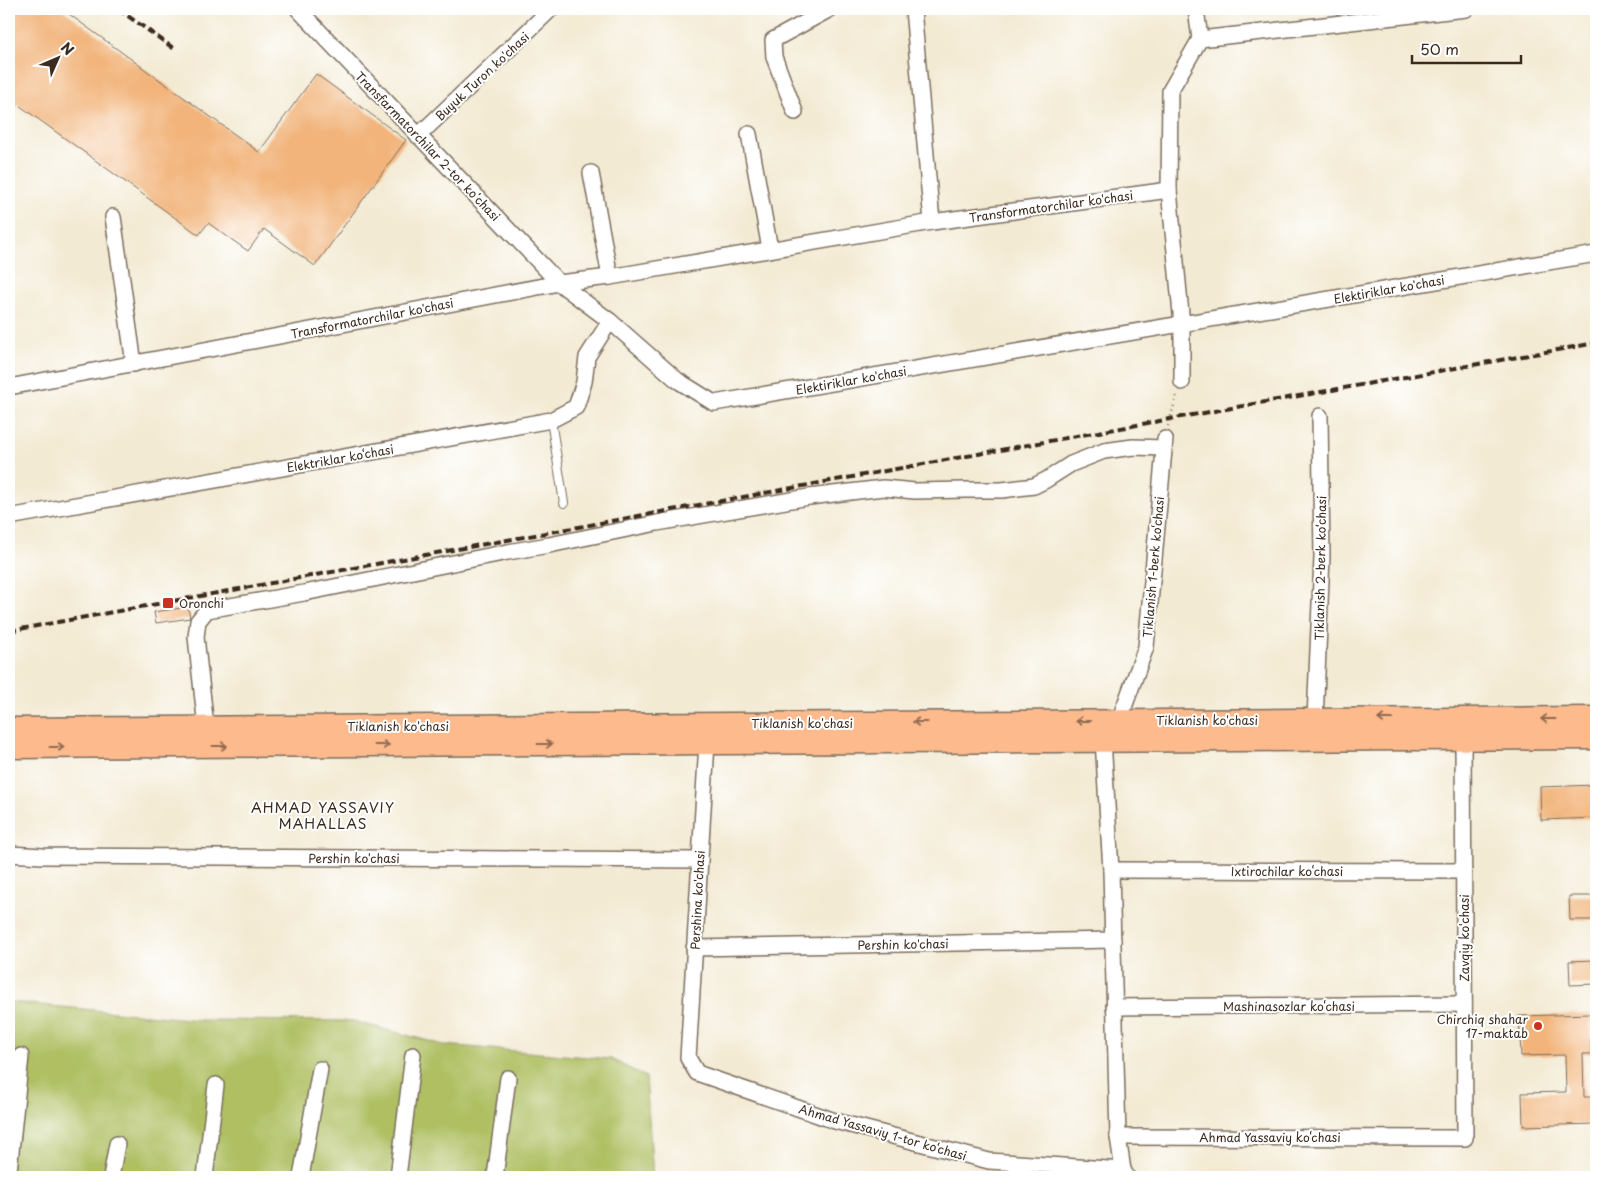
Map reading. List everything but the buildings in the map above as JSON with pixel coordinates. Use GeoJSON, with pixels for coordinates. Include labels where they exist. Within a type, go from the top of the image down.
{"type":"FeatureCollection","features":[{"type":"Feature","properties":{"kind":"main road","name":"Tiklanish ko'chasi"},"geometry":{"type":"LineString","coordinates":[[9,728],[1596,718]]}},
{"type":"Feature","properties":{"kind":"main road"},"geometry":{"type":"LineString","coordinates":[[1103,740],[1119,721]]}},
{"type":"Feature","properties":{"kind":"main road"},"geometry":{"type":"LineString","coordinates":[[9,747],[1596,738]]}},
{"type":"Feature","properties":{"kind":"street","name":"Transfarmatorchilar 2-tor koʻchasi"},"geometry":{"type":"LineString","coordinates":[[298,9],[559,283]]}},
{"type":"Feature","properties":{"kind":"street"},"geometry":{"type":"LineString","coordinates":[[795,112],[774,57],[774,40],[830,9]]}},
{"type":"Feature","properties":{"kind":"street"},"geometry":{"type":"LineString","coordinates":[[913,9],[932,222]]}},
{"type":"Feature","properties":{"kind":"street"},"geometry":{"type":"LineString","coordinates":[[1182,382],[1182,324],[1169,190],[1170,91],[1200,39],[1196,9]]}},
{"type":"Feature","properties":{"kind":"street"},"geometry":{"type":"LineString","coordinates":[[1200,39],[1466,9]]}},
{"type":"Feature","properties":{"kind":"street","name":"Buyuk Turon ko'chasi"},"geometry":{"type":"LineString","coordinates":[[418,136],[544,11]]}},
{"type":"Feature","properties":{"kind":"street"},"geometry":{"type":"LineString","coordinates":[[749,134],[770,249]]}},
{"type":"Feature","properties":{"kind":"street"},"geometry":{"type":"LineString","coordinates":[[590,173],[610,277]]}},
{"type":"Feature","properties":{"kind":"street","name":"Transformatorchilar ko'chasi"},"geometry":{"type":"LineString","coordinates":[[9,387],[559,283],[610,277],[932,222],[1169,190]]}},
{"type":"Feature","properties":{"kind":"street"},"geometry":{"type":"LineString","coordinates":[[113,217],[134,364]]}},
{"type":"Feature","properties":{"kind":"street","name":"Elektiriklar ko'chasi"},"geometry":{"type":"LineString","coordinates":[[559,283],[610,321],[678,380],[714,403],[1596,254]]}},
{"type":"Feature","properties":{"kind":"street","name":"Elektriklar ko‘chasi"},"geometry":{"type":"LineString","coordinates":[[9,518],[551,420],[576,407],[584,382],[587,357],[610,321]]}},
{"type":"Feature","properties":{"kind":"street","name":"Tiklanish 2-berk ko‘chasi"},"geometry":{"type":"LineString","coordinates":[[1315,720],[1322,557],[1320,416]]}},
{"type":"Feature","properties":{"kind":"street"},"geometry":{"type":"LineString","coordinates":[[206,727],[196,637],[198,621],[207,610],[508,552],[549,546],[657,523],[799,499],[883,488],[915,491],[1002,490],[1034,486],[1072,464],[1104,450],[1164,444]]}},
{"type":"Feature","properties":{"kind":"street","name":"Tiklanish 1-berk ko‘chasi"},"geometry":{"type":"LineString","coordinates":[[1119,721],[1146,647],[1164,444]]}},
{"type":"Feature","properties":{"kind":"street","name":"Zavqiy ko'chasi"},"geometry":{"type":"LineString","coordinates":[[1463,739],[1465,1138]]}},
{"type":"Feature","properties":{"kind":"street"},"geometry":{"type":"LineString","coordinates":[[1103,740],[1111,870],[1118,1137],[1125,1174]]}},
{"type":"Feature","properties":{"kind":"street","name":"Pershina ko'chasi"},"geometry":{"type":"LineString","coordinates":[[688,1058],[706,743]]}},
{"type":"Feature","properties":{"kind":"street","name":"Pershin ko'chasi"},"geometry":{"type":"LineString","coordinates":[[9,854],[43,856],[700,860]]}},
{"type":"Feature","properties":{"kind":"street","name":"Ixtirochilar ko‘chasi"},"geometry":{"type":"LineString","coordinates":[[1111,870],[1464,871]]}},
{"type":"Feature","properties":{"kind":"street","name":"Pershin ko'chasi"},"geometry":{"type":"LineString","coordinates":[[694,948],[1113,940]]}},
{"type":"Feature","properties":{"kind":"street","name":"Mashinasozlar ko‘chasi"},"geometry":{"type":"LineString","coordinates":[[1114,1007],[1464,1004]]}},
{"type":"Feature","properties":{"kind":"street"},"geometry":{"type":"LineString","coordinates":[[398,1177],[413,1055]]}},
{"type":"Feature","properties":{"kind":"street"},"geometry":{"type":"LineString","coordinates":[[9,1171],[21,1056]]}},
{"type":"Feature","properties":{"kind":"street","name":"Ahmad Yassaviy 1-tor ko‘chasi"},"geometry":{"type":"LineString","coordinates":[[688,1058],[697,1073],[835,1121],[989,1162],[1125,1174]]}},
{"type":"Feature","properties":{"kind":"street"},"geometry":{"type":"LineString","coordinates":[[301,1177],[320,1069]]}},
{"type":"Feature","properties":{"kind":"street"},"geometry":{"type":"LineString","coordinates":[[495,1177],[508,1078]]}},
{"type":"Feature","properties":{"kind":"street"},"geometry":{"type":"LineString","coordinates":[[205,1177],[216,1085]]}},
{"type":"Feature","properties":{"kind":"street","name":"Ahmad Yassaviy ko‘chasi"},"geometry":{"type":"LineString","coordinates":[[1118,1137],[1465,1138]]}},
{"type":"Feature","properties":{"kind":"street"},"geometry":{"type":"LineString","coordinates":[[111,1177],[117,1144]]}},
{"type":"Feature","properties":{"kind":"lane"},"geometry":{"type":"LineString","coordinates":[[551,420],[564,503]]}},
{"type":"Feature","properties":{"kind":"path"},"geometry":{"type":"LineString","coordinates":[[1164,444],[1175,403]]}},
{"type":"Feature","properties":{"kind":"green space"},"geometry":{"type":"Polygon","coordinates":[[[9,1002],[200,1020],[353,1021],[444,1045],[611,1059],[646,1077],[653,1177],[9,1177],[9,1002]]]}},
{"type":"Feature","properties":{"kind":"railway"},"geometry":{"type":"LineString","coordinates":[[118,9],[176,50]]}},
{"type":"Feature","properties":{"kind":"railway"},"geometry":{"type":"LineString","coordinates":[[9,631],[1596,343]]}},
{"type":"Feature","properties":{"kind":"place","name":"Oronchi"},"geometry":{"type":"Point","coordinates":[168,603]}},
{"type":"Feature","properties":{"kind":"place","name":"Chirchiq shahar 17-maktab"},"geometry":{"type":"Point","coordinates":[1538,1026]}},
{"type":"Feature","properties":{"kind":"district","name":"AHMAD YASSAVIY MAHALLAS"},"geometry":{"type":"Point","coordinates":[323,816]}}]}
